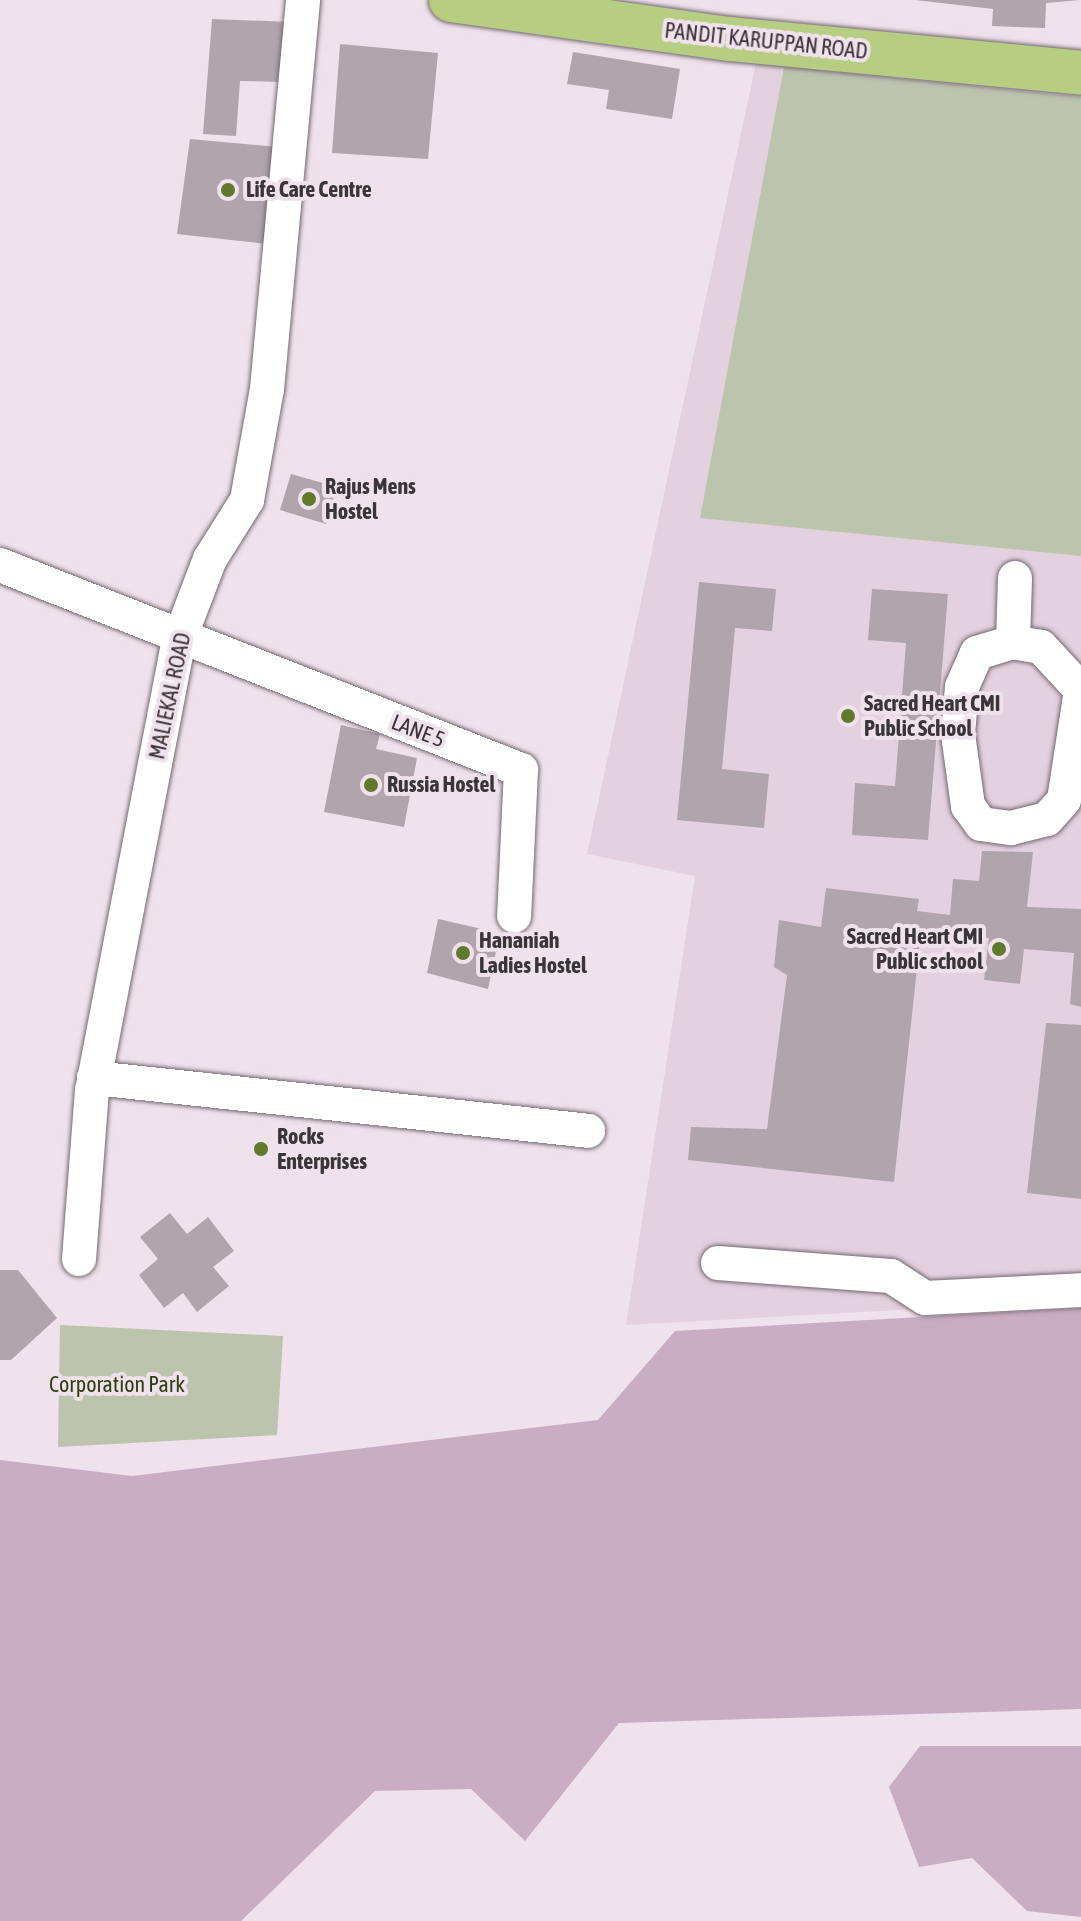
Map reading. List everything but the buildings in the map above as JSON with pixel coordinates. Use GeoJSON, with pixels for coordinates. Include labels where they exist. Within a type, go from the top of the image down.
{"type":"FeatureCollection","features":[{"type":"Feature","properties":{"kind":"main road","name":"PANDIT KARUPPAN ROAD"},"geometry":{"type":"LineString","coordinates":[[451,0],[730,39],[1081,73]]}},
{"type":"Feature","properties":{"kind":"street","name":"MALIEKAL ROAD"},"geometry":{"type":"LineString","coordinates":[[79,1259],[93,1085],[179,640],[210,559],[247,500],[267,389],[303,0]]}},
{"type":"Feature","properties":{"kind":"street"},"geometry":{"type":"LineString","coordinates":[[0,565],[179,640]]}},
{"type":"Feature","properties":{"kind":"street"},"geometry":{"type":"LineString","coordinates":[[1013,642],[1015,578]]}},
{"type":"Feature","properties":{"kind":"street","name":"LANE 5"},"geometry":{"type":"LineString","coordinates":[[179,640],[521,770],[514,916]]}},
{"type":"Feature","properties":{"kind":"street"},"geometry":{"type":"LineString","coordinates":[[1013,642],[1041,647],[1081,690],[1064,800],[1047,819],[1011,828],[981,824],[968,806],[958,734],[962,687],[977,653],[1013,642]]}},
{"type":"Feature","properties":{"kind":"street"},"geometry":{"type":"LineString","coordinates":[[93,1085],[309,1123]]}},
{"type":"Feature","properties":{"kind":"street"},"geometry":{"type":"LineString","coordinates":[[93,1085],[588,1131]]}},
{"type":"Feature","properties":{"kind":"street"},"geometry":{"type":"LineString","coordinates":[[718,1263],[891,1276],[925,1298],[1081,1290]]}},
{"type":"Feature","properties":{"kind":"shaded area","name":"Sacred Heart CMI Public School"},"geometry":{"type":"Polygon","coordinates":[[[758,54],[1081,80],[1081,1300],[626,1325],[695,876],[587,854],[758,54]]]}},
{"type":"Feature","properties":{"kind":"shaded area"},"geometry":{"type":"Polygon","coordinates":[[[1081,1308],[1081,1709],[619,1723],[525,1841],[471,1789],[375,1791],[241,1921],[0,1921],[0,1460],[132,1476],[598,1420],[675,1331],[1081,1308]]]}},
{"type":"Feature","properties":{"kind":"shaded area"},"geometry":{"type":"Polygon","coordinates":[[[920,1746],[1081,1746],[1081,1917],[1027,1911],[972,1858],[919,1867],[889,1787],[920,1746]]]}},
{"type":"Feature","properties":{"kind":"green space"},"geometry":{"type":"Polygon","coordinates":[[[784,67],[1081,97],[1081,556],[700,518],[784,67]]]}},
{"type":"Feature","properties":{"kind":"green space","name":"Corporation Park"},"geometry":{"type":"Polygon","coordinates":[[[60,1325],[283,1336],[277,1435],[58,1447],[60,1325]]]}},
{"type":"Feature","properties":{"kind":"place","name":"Life Care Centre"},"geometry":{"type":"Point","coordinates":[228,190]}},
{"type":"Feature","properties":{"kind":"place","name":"Rajus Mens Hostel"},"geometry":{"type":"Point","coordinates":[309,499]}},
{"type":"Feature","properties":{"kind":"place","name":"Sacred Heart CMI Public School"},"geometry":{"type":"Point","coordinates":[848,716]}},
{"type":"Feature","properties":{"kind":"place","name":"Russia Hostel"},"geometry":{"type":"Point","coordinates":[371,785]}},
{"type":"Feature","properties":{"kind":"place","name":"Sacred Heart CMI Public school"},"geometry":{"type":"Point","coordinates":[999,949]}},
{"type":"Feature","properties":{"kind":"place","name":"Hananiah Ladies Hostel"},"geometry":{"type":"Point","coordinates":[463,953]}},
{"type":"Feature","properties":{"kind":"place","name":"Rocks Enterprises"},"geometry":{"type":"Point","coordinates":[261,1149]}}]}
